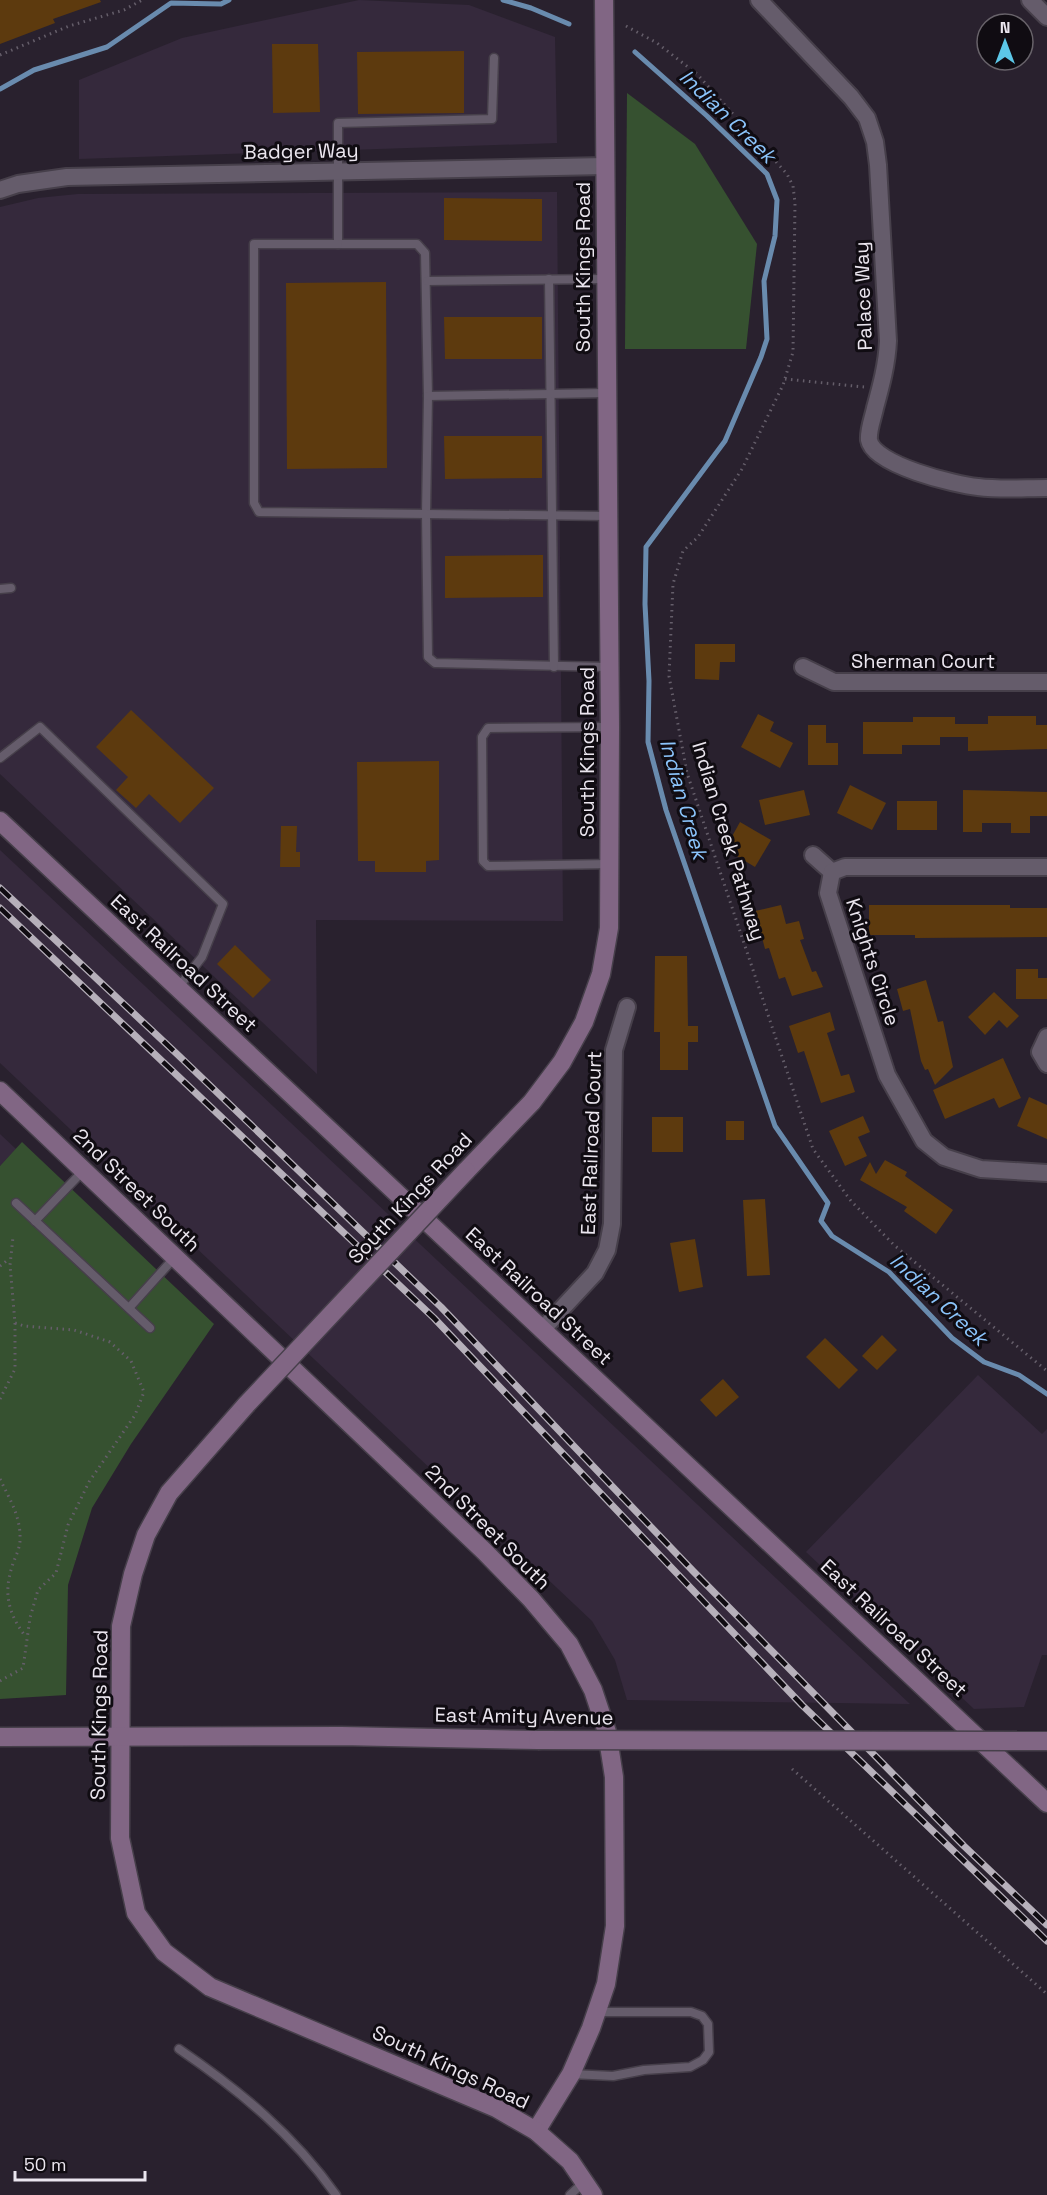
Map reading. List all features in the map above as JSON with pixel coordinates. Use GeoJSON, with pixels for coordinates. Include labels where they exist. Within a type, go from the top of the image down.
{"type":"FeatureCollection","features":[{"type":"Feature","properties":{"kind":"main road","name":"South Kings Road"},"geometry":{"type":"LineString","coordinates":[[588,2188],[570,2161],[536,2131],[496,2108],[210,1987],[164,1952],[136,1913],[126,1873],[120,1838],[120,1736],[121,1626],[133,1574],[146,1535],[169,1493],[246,1405],[532,1102],[562,1062],[584,1022],[601,974],[609,928],[610,864],[604,0]]}},
{"type":"Feature","properties":{"kind":"main road","name":"East Railroad Street"},"geometry":{"type":"LineString","coordinates":[[0,821],[1047,1803]]}},
{"type":"Feature","properties":{"kind":"main road","name":"2nd Street South"},"geometry":{"type":"LineString","coordinates":[[0,1091],[484,1551],[531,1599],[568,1644],[593,1690],[607,1732],[614,1777],[615,1926],[606,1984],[597,2012],[571,2074],[536,2131]]}},
{"type":"Feature","properties":{"kind":"main road","name":"East Amity Avenue"},"geometry":{"type":"LineString","coordinates":[[0,1737],[340,1736],[538,1740],[1047,1741]]}},
{"type":"Feature","properties":{"kind":"street","name":"Palace Way"},"geometry":{"type":"LineString","coordinates":[[759,0],[851,97],[867,118],[876,142],[888,341],[869,440],[873,450],[884,458],[944,481],[962,485],[982,488],[1047,488]]}},
{"type":"Feature","properties":{"kind":"street"},"geometry":{"type":"LineString","coordinates":[[1030,0],[1047,17]]}},
{"type":"Feature","properties":{"kind":"street","name":"Badger Way"},"geometry":{"type":"LineString","coordinates":[[0,190],[18,184],[67,177],[604,166]]}},
{"type":"Feature","properties":{"kind":"street","name":"Sherman Court"},"geometry":{"type":"LineString","coordinates":[[803,668],[834,682],[1047,681]]}},
{"type":"Feature","properties":{"kind":"street"},"geometry":{"type":"LineString","coordinates":[[813,855],[832,872]]}},
{"type":"Feature","properties":{"kind":"street","name":"Knights Circle"},"geometry":{"type":"LineString","coordinates":[[1047,867],[845,867],[832,872],[828,892],[887,1075],[924,1141],[944,1157],[981,1168],[1047,1173]]}},
{"type":"Feature","properties":{"kind":"street","name":"East Railroad Court"},"geometry":{"type":"LineString","coordinates":[[542,1330],[595,1273],[607,1250],[612,1224],[614,1050],[627,1007]]}},
{"type":"Feature","properties":{"kind":"street"},"geometry":{"type":"LineString","coordinates":[[1047,1037],[1040,1052],[1047,1064]]}},
{"type":"Feature","properties":{"kind":"lane"},"geometry":{"type":"LineString","coordinates":[[338,244],[338,123],[492,119],[494,58]]}},
{"type":"Feature","properties":{"kind":"lane"},"geometry":{"type":"LineString","coordinates":[[607,516],[552,516],[426,514],[259,512],[254,502],[254,244],[417,244],[425,253],[428,396],[426,514],[428,657],[435,663],[609,667]]}},
{"type":"Feature","properties":{"kind":"lane"},"geometry":{"type":"LineString","coordinates":[[549,279],[554,667]]}},
{"type":"Feature","properties":{"kind":"lane"},"geometry":{"type":"LineString","coordinates":[[427,281],[605,279]]}},
{"type":"Feature","properties":{"kind":"lane"},"geometry":{"type":"LineString","coordinates":[[428,396],[606,393]]}},
{"type":"Feature","properties":{"kind":"lane"},"geometry":{"type":"LineString","coordinates":[[0,589],[11,588]]}},
{"type":"Feature","properties":{"kind":"lane"},"geometry":{"type":"LineString","coordinates":[[0,758],[40,727],[223,904],[202,957],[178,988]]}},
{"type":"Feature","properties":{"kind":"lane"},"geometry":{"type":"LineString","coordinates":[[610,727],[488,728],[482,738],[482,749],[483,861],[488,866],[610,864]]}},
{"type":"Feature","properties":{"kind":"lane"},"geometry":{"type":"LineString","coordinates":[[35,1221],[84,1170]]}},
{"type":"Feature","properties":{"kind":"lane"},"geometry":{"type":"LineString","coordinates":[[16,1203],[150,1328]]}},
{"type":"Feature","properties":{"kind":"lane"},"geometry":{"type":"LineString","coordinates":[[129,1308],[174,1257]]}},
{"type":"Feature","properties":{"kind":"lane"},"geometry":{"type":"LineString","coordinates":[[571,2074],[613,2076],[644,2070],[690,2067],[703,2060],[709,2052],[708,2024],[702,2016],[691,2012],[597,2012]]}},
{"type":"Feature","properties":{"kind":"lane"},"geometry":{"type":"LineString","coordinates":[[179,2049],[228,2083],[280,2129],[315,2166],[336,2195]]}},
{"type":"Feature","properties":{"kind":"lane"},"geometry":{"type":"LineString","coordinates":[[570,2195],[588,2188]]}},
{"type":"Feature","properties":{"kind":"path"},"geometry":{"type":"LineString","coordinates":[[0,56],[69,26],[124,10],[142,0]]}},
{"type":"Feature","properties":{"kind":"path","name":"Indian Creek Pathway"},"geometry":{"type":"LineString","coordinates":[[626,26],[657,43],[697,74],[786,174],[794,186],[793,352],[785,379],[742,469],[698,537],[683,551],[673,584],[669,676],[687,773],[813,1149],[851,1201],[894,1245],[1047,1371]]}},
{"type":"Feature","properties":{"kind":"path"},"geometry":{"type":"LineString","coordinates":[[785,379],[880,388]]}},
{"type":"Feature","properties":{"kind":"path"},"geometry":{"type":"LineString","coordinates":[[0,1399],[15,1369],[11,1257],[13,1237]]}},
{"type":"Feature","properties":{"kind":"path"},"geometry":{"type":"LineString","coordinates":[[0,1266],[11,1257]]}},
{"type":"Feature","properties":{"kind":"path"},"geometry":{"type":"LineString","coordinates":[[0,1681],[23,1668],[30,1618],[38,1590],[56,1573],[69,1525],[89,1482],[135,1415],[144,1392],[131,1361],[110,1342],[74,1330],[24,1326],[15,1323]]}},
{"type":"Feature","properties":{"kind":"path"},"geometry":{"type":"LineString","coordinates":[[0,1479],[18,1513],[21,1542],[6,1592],[15,1622],[27,1638]]}},
{"type":"Feature","properties":{"kind":"path"},"geometry":{"type":"LineString","coordinates":[[792,1769],[1047,1994]]}},
{"type":"Feature","properties":{"kind":"shaded area"},"geometry":{"type":"Polygon","coordinates":[[[359,0],[469,5],[555,37],[557,143],[79,159],[79,80],[182,38],[359,0]]]}},
{"type":"Feature","properties":{"kind":"shaded area"},"geometry":{"type":"Polygon","coordinates":[[[557,192],[563,921],[316,920],[317,1074],[0,774],[0,207],[38,198],[78,194],[557,192]]]}},
{"type":"Feature","properties":{"kind":"shaded area"},"geometry":{"type":"Polygon","coordinates":[[[0,850],[910,1704],[627,1700],[615,1660],[592,1621],[0,1063],[0,850]]]}},
{"type":"Feature","properties":{"kind":"shaded area"},"geometry":{"type":"Polygon","coordinates":[[[0,1134],[16,1149],[0,1166],[0,1134]]]}},
{"type":"Feature","properties":{"kind":"shaded area"},"geometry":{"type":"Polygon","coordinates":[[[978,1375],[1042,1434],[1047,1429],[1047,1655],[1042,1655],[1024,1707],[974,1709],[806,1552],[978,1375]]]}},
{"type":"Feature","properties":{"kind":"green space"},"geometry":{"type":"Polygon","coordinates":[[[627,93],[695,144],[757,244],[746,349],[625,349],[627,93]]]}},
{"type":"Feature","properties":{"kind":"green space"},"geometry":{"type":"Polygon","coordinates":[[[22,1142],[214,1324],[131,1444],[92,1508],[68,1585],[66,1695],[0,1699],[0,1166],[22,1142]]]}},
{"type":"Feature","properties":{"kind":"building"},"geometry":{"type":"Polygon","coordinates":[[[0,0],[100,0],[101,2],[53,19],[55,23],[0,44],[0,0]]]}},
{"type":"Feature","properties":{"kind":"building"},"geometry":{"type":"Polygon","coordinates":[[[272,44],[318,44],[320,112],[273,113],[272,44]]]}},
{"type":"Feature","properties":{"kind":"building"},"geometry":{"type":"Polygon","coordinates":[[[464,51],[464,113],[358,114],[357,52],[464,51]]]}},
{"type":"Feature","properties":{"kind":"building"},"geometry":{"type":"Polygon","coordinates":[[[444,198],[542,199],[542,241],[444,240],[444,198]]]}},
{"type":"Feature","properties":{"kind":"building"},"geometry":{"type":"Polygon","coordinates":[[[386,282],[387,468],[287,469],[286,283],[386,282]]]}},
{"type":"Feature","properties":{"kind":"building"},"geometry":{"type":"Polygon","coordinates":[[[444,317],[542,317],[542,359],[445,359],[444,317]]]}},
{"type":"Feature","properties":{"kind":"building"},"geometry":{"type":"Polygon","coordinates":[[[444,436],[542,436],[542,478],[445,479],[444,436]]]}},
{"type":"Feature","properties":{"kind":"building"},"geometry":{"type":"Polygon","coordinates":[[[543,555],[543,597],[445,598],[445,556],[543,555]]]}},
{"type":"Feature","properties":{"kind":"building"},"geometry":{"type":"Polygon","coordinates":[[[695,644],[735,644],[735,662],[720,662],[719,680],[695,679],[695,644]]]}},
{"type":"Feature","properties":{"kind":"building"},"geometry":{"type":"Polygon","coordinates":[[[131,710],[214,788],[180,823],[149,794],[136,808],[116,790],[128,777],[96,747],[131,710]]]}},
{"type":"Feature","properties":{"kind":"building"},"geometry":{"type":"Polygon","coordinates":[[[758,714],[774,722],[770,731],[793,743],[780,768],[741,747],[758,714]]]}},
{"type":"Feature","properties":{"kind":"building"},"geometry":{"type":"Polygon","coordinates":[[[988,716],[1036,716],[1036,725],[1047,725],[1047,749],[968,751],[968,737],[940,737],[940,745],[902,745],[902,754],[863,754],[863,722],[913,722],[913,717],[955,717],[955,724],[988,724],[988,716]]]}},
{"type":"Feature","properties":{"kind":"building"},"geometry":{"type":"Polygon","coordinates":[[[808,725],[826,725],[826,743],[838,743],[838,765],[808,765],[808,725]]]}},
{"type":"Feature","properties":{"kind":"building"},"geometry":{"type":"Polygon","coordinates":[[[439,761],[439,860],[426,861],[426,872],[375,872],[375,861],[358,861],[357,762],[439,761]]]}},
{"type":"Feature","properties":{"kind":"building"},"geometry":{"type":"Polygon","coordinates":[[[850,785],[886,803],[872,830],[837,813],[850,785]]]}},
{"type":"Feature","properties":{"kind":"building"},"geometry":{"type":"Polygon","coordinates":[[[804,790],[810,815],[765,825],[759,800],[804,790]]]}},
{"type":"Feature","properties":{"kind":"building"},"geometry":{"type":"Polygon","coordinates":[[[963,790],[1047,792],[1047,816],[1030,816],[1030,833],[1011,833],[1011,823],[982,823],[982,832],[963,832],[963,790]]]}},
{"type":"Feature","properties":{"kind":"building"},"geometry":{"type":"Polygon","coordinates":[[[897,801],[937,801],[937,830],[897,830],[897,801]]]}},
{"type":"Feature","properties":{"kind":"building"},"geometry":{"type":"Polygon","coordinates":[[[740,822],[771,840],[755,867],[725,849],[740,822]]]}},
{"type":"Feature","properties":{"kind":"building"},"geometry":{"type":"Polygon","coordinates":[[[281,826],[297,826],[296,852],[300,852],[300,867],[280,867],[281,826]]]}},
{"type":"Feature","properties":{"kind":"building"},"geometry":{"type":"Polygon","coordinates":[[[781,905],[786,924],[799,921],[804,939],[800,940],[812,972],[816,971],[823,987],[792,996],[785,977],[779,979],[769,948],[765,949],[755,911],[781,905]]]}},
{"type":"Feature","properties":{"kind":"building"},"geometry":{"type":"Polygon","coordinates":[[[869,905],[1010,905],[1010,908],[1047,908],[1047,937],[915,938],[915,935],[869,935],[869,905]]]}},
{"type":"Feature","properties":{"kind":"building"},"geometry":{"type":"Polygon","coordinates":[[[235,945],[271,980],[253,998],[217,964],[235,945]]]}},
{"type":"Feature","properties":{"kind":"building"},"geometry":{"type":"Polygon","coordinates":[[[655,956],[687,956],[688,1026],[698,1026],[698,1042],[688,1042],[688,1070],[660,1070],[660,1032],[654,1032],[655,956]]]}},
{"type":"Feature","properties":{"kind":"building"},"geometry":{"type":"Polygon","coordinates":[[[1016,969],[1038,969],[1038,978],[1047,978],[1047,999],[1016,999],[1016,969]]]}},
{"type":"Feature","properties":{"kind":"building"},"geometry":{"type":"Polygon","coordinates":[[[926,980],[938,1022],[943,1021],[953,1067],[935,1085],[928,1069],[925,1070],[921,1061],[910,1009],[903,1011],[897,989],[926,980]]]}},
{"type":"Feature","properties":{"kind":"building"},"geometry":{"type":"Polygon","coordinates":[[[994,992],[1019,1016],[1007,1028],[999,1020],[985,1035],[968,1017],[994,992]]]}},
{"type":"Feature","properties":{"kind":"building"},"geometry":{"type":"Polygon","coordinates":[[[830,1012],[835,1030],[827,1033],[841,1076],[849,1074],[855,1092],[821,1103],[804,1051],[798,1053],[789,1026],[830,1012]]]}},
{"type":"Feature","properties":{"kind":"building"},"geometry":{"type":"Polygon","coordinates":[[[1003,1058],[1021,1098],[999,1108],[994,1098],[945,1119],[933,1090],[1003,1058]]]}},
{"type":"Feature","properties":{"kind":"building"},"geometry":{"type":"Polygon","coordinates":[[[1029,1097],[1047,1105],[1047,1139],[1017,1126],[1029,1097]]]}},
{"type":"Feature","properties":{"kind":"building"},"geometry":{"type":"Polygon","coordinates":[[[863,1116],[870,1132],[858,1137],[867,1156],[845,1166],[829,1131],[863,1116]]]}},
{"type":"Feature","properties":{"kind":"building"},"geometry":{"type":"Polygon","coordinates":[[[652,1117],[683,1117],[683,1152],[652,1152],[652,1117]]]}},
{"type":"Feature","properties":{"kind":"building"},"geometry":{"type":"Polygon","coordinates":[[[726,1121],[744,1121],[744,1140],[726,1140],[726,1121]]]}},
{"type":"Feature","properties":{"kind":"building"},"geometry":{"type":"Polygon","coordinates":[[[885,1160],[907,1172],[905,1176],[953,1210],[936,1234],[904,1211],[907,1207],[860,1180],[870,1162],[876,1174],[885,1160]]]}},
{"type":"Feature","properties":{"kind":"building"},"geometry":{"type":"Polygon","coordinates":[[[765,1199],[770,1275],[747,1276],[743,1200],[765,1199]]]}},
{"type":"Feature","properties":{"kind":"building"},"geometry":{"type":"Polygon","coordinates":[[[695,1239],[703,1287],[679,1292],[670,1243],[695,1239]]]}},
{"type":"Feature","properties":{"kind":"building"},"geometry":{"type":"Polygon","coordinates":[[[882,1335],[897,1350],[877,1370],[862,1356],[882,1335]]]}},
{"type":"Feature","properties":{"kind":"building"},"geometry":{"type":"Polygon","coordinates":[[[825,1338],[858,1370],[839,1389],[806,1357],[825,1338]]]}},
{"type":"Feature","properties":{"kind":"building"},"geometry":{"type":"Polygon","coordinates":[[[723,1379],[739,1397],[716,1417],[700,1400],[723,1379]]]}},
{"type":"Feature","properties":{"kind":"waterway","name":"Indian Creek"},"geometry":{"type":"LineString","coordinates":[[0,89],[34,70],[107,47],[171,3],[221,4],[229,0]]}},
{"type":"Feature","properties":{"kind":"waterway","name":"Indian Creek"},"geometry":{"type":"LineString","coordinates":[[503,0],[531,8],[569,24]]}},
{"type":"Feature","properties":{"kind":"waterway","name":"Indian Creek"},"geometry":{"type":"LineString","coordinates":[[635,52],[707,116],[767,174],[777,200],[775,236],[764,281],[767,339],[761,357],[725,441],[646,547],[648,742],[666,810],[775,1126],[828,1203],[821,1221],[832,1236],[889,1272],[952,1338],[984,1362],[1019,1375],[1047,1394]]}},
{"type":"Feature","properties":{"kind":"railway"},"geometry":{"type":"LineString","coordinates":[[0,888],[441,1307],[693,1571],[964,1846],[1047,1925]]}},
{"type":"Feature","properties":{"kind":"railway"},"geometry":{"type":"LineString","coordinates":[[0,908],[434,1318],[802,1705],[1047,1941]]}}]}
